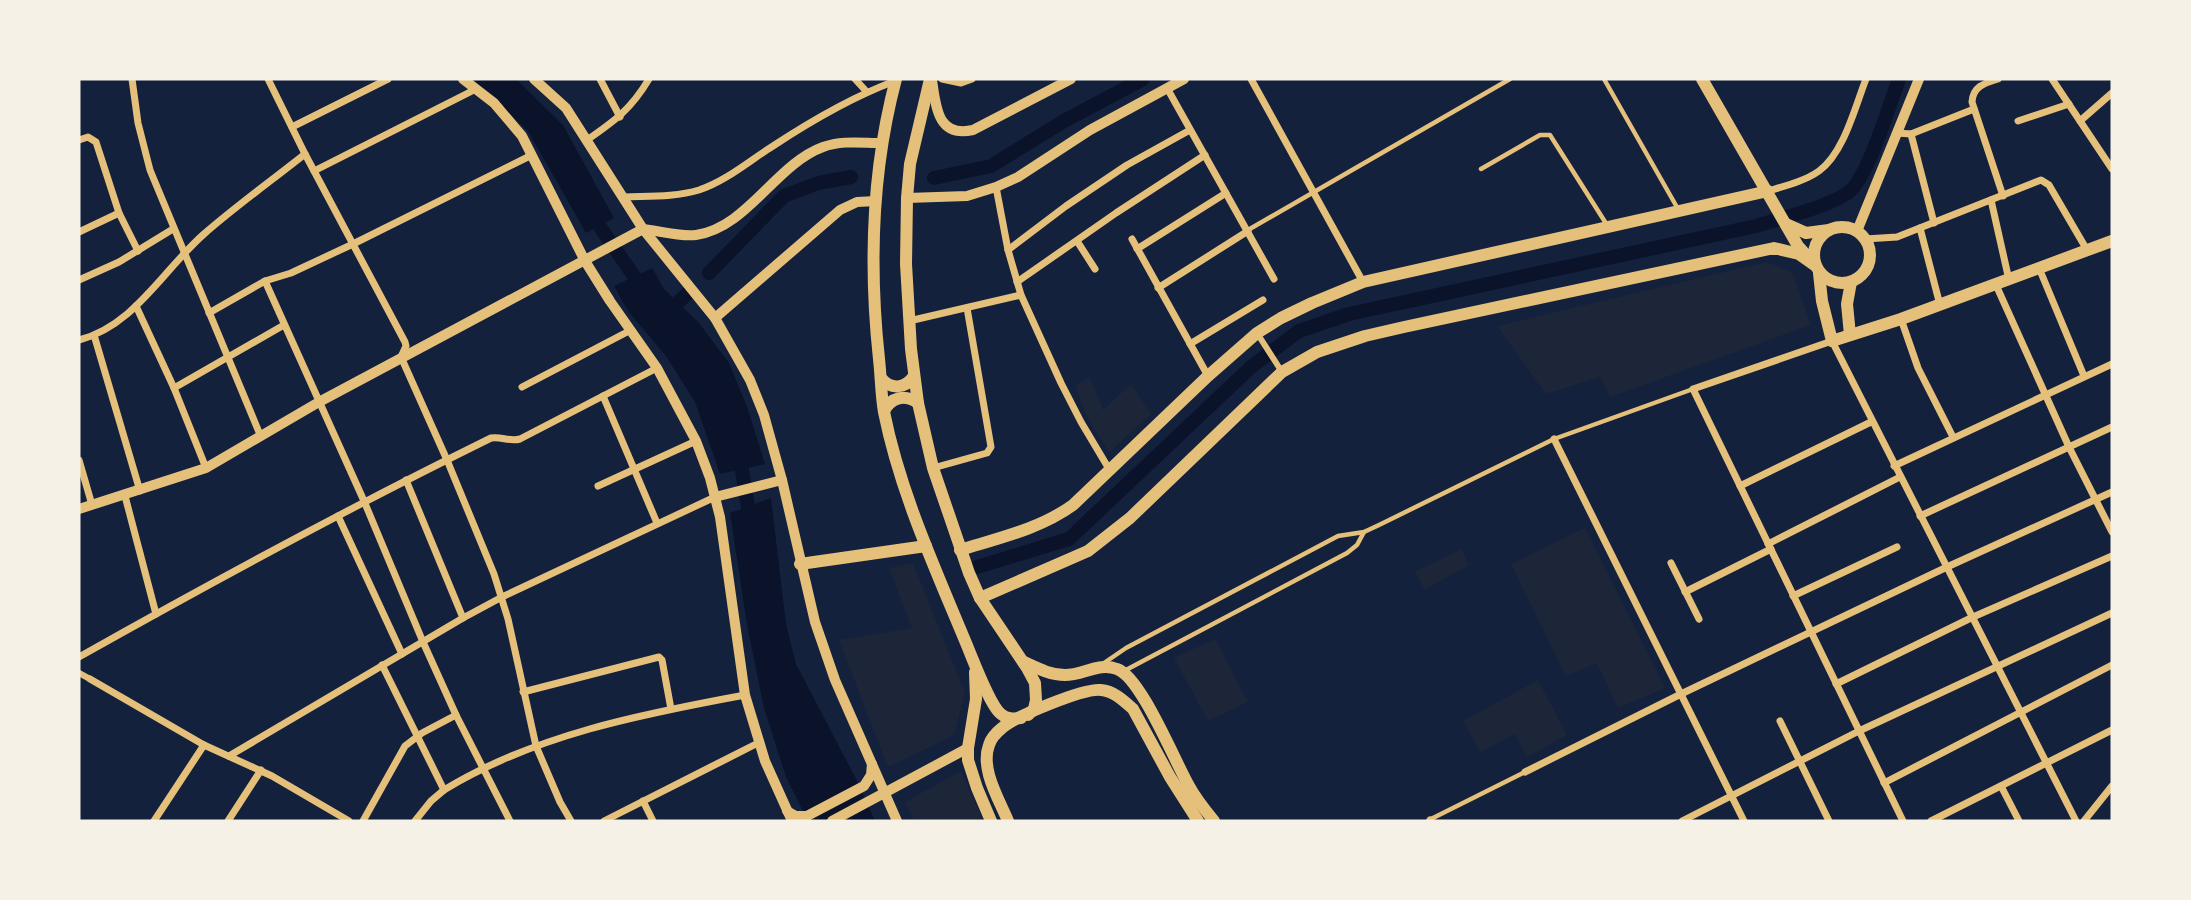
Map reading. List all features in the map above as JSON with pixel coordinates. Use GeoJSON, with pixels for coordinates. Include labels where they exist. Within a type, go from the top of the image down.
{"type":"FeatureCollection","features":[{"type":"Feature","properties":{"kind":"main road"},"geometry":{"type":"LineString","coordinates":[[894,80],[881,143],[876,201],[874,287],[884,411],[904,484],[926,546],[975,665],[996,710],[1008,718],[1024,716],[1034,709],[1036,692],[1032,675],[980,598],[960,550],[933,468],[914,376],[906,264],[906,198],[910,164],[931,79]]}},
{"type":"Feature","properties":{"kind":"main road"},"geometry":{"type":"LineString","coordinates":[[1702,79],[1798,246],[1817,268]]}},
{"type":"Feature","properties":{"kind":"main road"},"geometry":{"type":"LineString","coordinates":[[960,550],[1047,521],[1073,505],[1257,333],[1312,303],[1363,282],[1768,191]]}},
{"type":"Feature","properties":{"kind":"main road"},"geometry":{"type":"LineString","coordinates":[[980,598],[1066,562],[1105,539],[1130,518],[1280,368],[1317,352],[1365,336],[1774,248],[1800,254],[1834,282],[1851,282],[1859,278],[1868,264],[1870,256],[1861,235],[1848,227],[1806,233],[1786,224]]}},
{"type":"Feature","properties":{"kind":"main road"},"geometry":{"type":"LineString","coordinates":[[1774,248],[1782,237],[1786,224]]}},
{"type":"Feature","properties":{"kind":"main road"},"geometry":{"type":"LineString","coordinates":[[1829,230],[1815,244],[1813,254],[1832,341],[1901,319],[2112,241]]}},
{"type":"Feature","properties":{"kind":"main road"},"geometry":{"type":"LineString","coordinates":[[1850,335],[1847,304],[1851,282]]}},
{"type":"Feature","properties":{"kind":"main road"},"geometry":{"type":"LineString","coordinates":[[881,378],[896,387],[906,384],[914,376]]}},
{"type":"Feature","properties":{"kind":"main road"},"geometry":{"type":"LineString","coordinates":[[884,411],[890,403],[899,398],[909,398],[918,403]]}},
{"type":"Feature","properties":{"kind":"main road"},"geometry":{"type":"LineString","coordinates":[[800,564],[926,546]]}},
{"type":"Feature","properties":{"kind":"main road"},"geometry":{"type":"LineString","coordinates":[[1022,661],[1053,674],[1067,676],[1097,667],[1123,672],[1139,689],[1190,787],[1214,821]]}},
{"type":"Feature","properties":{"kind":"main road"},"geometry":{"type":"LineString","coordinates":[[975,665],[975,708],[968,748],[971,773],[991,821]]}},
{"type":"Feature","properties":{"kind":"main road"},"geometry":{"type":"LineString","coordinates":[[1108,691],[1123,672]]}},
{"type":"Feature","properties":{"kind":"main road"},"geometry":{"type":"LineString","coordinates":[[1008,821],[989,772],[987,754],[993,737],[1004,726],[1024,716],[1093,690],[1108,691],[1133,709],[1170,777],[1198,821]]}},
{"type":"Feature","properties":{"kind":"street"},"geometry":{"type":"LineString","coordinates":[[132,79],[143,146],[173,229],[261,437]]}},
{"type":"Feature","properties":{"kind":"street"},"geometry":{"type":"LineString","coordinates":[[268,79],[305,155],[405,342],[401,357],[447,460],[502,597],[536,746],[571,821]]}},
{"type":"Feature","properties":{"kind":"street"},"geometry":{"type":"LineString","coordinates":[[292,127],[388,79]]}},
{"type":"Feature","properties":{"kind":"street"},"geometry":{"type":"LineString","coordinates":[[463,79],[508,119],[522,136],[585,261],[657,368],[696,441],[715,497],[745,695],[758,743],[792,821]]}},
{"type":"Feature","properties":{"kind":"street"},"geometry":{"type":"LineString","coordinates":[[534,79],[566,108],[643,229],[715,318],[750,380],[764,415],[782,480],[800,564],[822,644],[897,821]]}},
{"type":"Feature","properties":{"kind":"street"},"geometry":{"type":"LineString","coordinates":[[600,79],[620,117]]}},
{"type":"Feature","properties":{"kind":"street"},"geometry":{"type":"LineString","coordinates":[[587,139],[620,117],[639,96],[649,79]]}},
{"type":"Feature","properties":{"kind":"street"},"geometry":{"type":"LineString","coordinates":[[855,79],[866,92]]}},
{"type":"Feature","properties":{"kind":"street"},"geometry":{"type":"LineString","coordinates":[[931,79],[936,112],[940,119],[951,129],[966,132],[1071,79]]}},
{"type":"Feature","properties":{"kind":"street"},"geometry":{"type":"LineString","coordinates":[[942,79],[961,83],[972,79]]}},
{"type":"Feature","properties":{"kind":"street"},"geometry":{"type":"LineString","coordinates":[[906,198],[967,196],[996,187],[1018,177],[1090,130],[1184,79]]}},
{"type":"Feature","properties":{"kind":"street"},"geometry":{"type":"LineString","coordinates":[[1251,79],[1363,282]]}},
{"type":"Feature","properties":{"kind":"street"},"geometry":{"type":"LineString","coordinates":[[1768,191],[1818,172],[1829,162],[1839,148],[1866,79]]}},
{"type":"Feature","properties":{"kind":"street"},"geometry":{"type":"LineString","coordinates":[[1919,79],[1861,235],[1893,238],[2038,181],[2047,182],[2087,250]]}},
{"type":"Feature","properties":{"kind":"street"},"geometry":{"type":"LineString","coordinates":[[1998,79],[1977,88],[1973,95],[1974,109],[2003,196]]}},
{"type":"Feature","properties":{"kind":"street"},"geometry":{"type":"LineString","coordinates":[[2052,79],[2112,169]]}},
{"type":"Feature","properties":{"kind":"street"},"geometry":{"type":"LineString","coordinates":[[625,197],[702,189],[720,181],[803,127],[866,92],[894,80]]}},
{"type":"Feature","properties":{"kind":"street"},"geometry":{"type":"LineString","coordinates":[[1167,88],[1274,279]]}},
{"type":"Feature","properties":{"kind":"street"},"geometry":{"type":"LineString","coordinates":[[314,171],[476,89]]}},
{"type":"Feature","properties":{"kind":"street"},"geometry":{"type":"LineString","coordinates":[[2080,121],[2112,93]]}},
{"type":"Feature","properties":{"kind":"street"},"geometry":{"type":"LineString","coordinates":[[2018,121],[2068,104]]}},
{"type":"Feature","properties":{"kind":"street"},"geometry":{"type":"LineString","coordinates":[[1897,133],[1910,134],[1974,109]]}},
{"type":"Feature","properties":{"kind":"street"},"geometry":{"type":"LineString","coordinates":[[1008,250],[1106,179],[1190,130]]}},
{"type":"Feature","properties":{"kind":"street"},"geometry":{"type":"LineString","coordinates":[[1910,134],[1934,223]]}},
{"type":"Feature","properties":{"kind":"street"},"geometry":{"type":"LineString","coordinates":[[79,140],[88,137],[96,142],[120,213],[138,251]]}},
{"type":"Feature","properties":{"kind":"street"},"geometry":{"type":"LineString","coordinates":[[79,509],[206,468],[401,357],[643,229],[695,236],[709,232],[735,217],[786,170],[813,152],[843,142],[881,143]]}},
{"type":"Feature","properties":{"kind":"street"},"geometry":{"type":"LineString","coordinates":[[79,340],[117,324],[184,253],[218,222],[305,155]]}},
{"type":"Feature","properties":{"kind":"street"},"geometry":{"type":"LineString","coordinates":[[209,313],[265,281],[291,273],[353,244],[532,155]]}},
{"type":"Feature","properties":{"kind":"street"},"geometry":{"type":"LineString","coordinates":[[1017,282],[1205,155]]}},
{"type":"Feature","properties":{"kind":"street"},"geometry":{"type":"LineString","coordinates":[[996,187],[1008,250],[1021,295],[1061,383],[1109,470]]}},
{"type":"Feature","properties":{"kind":"street"},"geometry":{"type":"LineString","coordinates":[[1137,249],[1226,193]]}},
{"type":"Feature","properties":{"kind":"street"},"geometry":{"type":"LineString","coordinates":[[1991,200],[2009,280]]}},
{"type":"Feature","properties":{"kind":"street"},"geometry":{"type":"LineString","coordinates":[[715,318],[839,210],[857,202],[876,201]]}},
{"type":"Feature","properties":{"kind":"street"},"geometry":{"type":"LineString","coordinates":[[79,232],[120,213]]}},
{"type":"Feature","properties":{"kind":"street"},"geometry":{"type":"LineString","coordinates":[[1920,228],[1940,305]]}},
{"type":"Feature","properties":{"kind":"street"},"geometry":{"type":"LineString","coordinates":[[79,280],[138,251],[173,229]]}},
{"type":"Feature","properties":{"kind":"street"},"geometry":{"type":"LineString","coordinates":[[1158,288],[1248,231]]}},
{"type":"Feature","properties":{"kind":"street"},"geometry":{"type":"LineString","coordinates":[[1132,239],[1208,376]]}},
{"type":"Feature","properties":{"kind":"street"},"geometry":{"type":"LineString","coordinates":[[1077,241],[1095,269]]}},
{"type":"Feature","properties":{"kind":"street"},"geometry":{"type":"LineString","coordinates":[[2039,268],[2084,376]]}},
{"type":"Feature","properties":{"kind":"street"},"geometry":{"type":"LineString","coordinates":[[265,281],[456,715],[510,821]]}},
{"type":"Feature","properties":{"kind":"street"},"geometry":{"type":"LineString","coordinates":[[1996,285],[2069,447],[2112,532]]}},
{"type":"Feature","properties":{"kind":"street"},"geometry":{"type":"LineString","coordinates":[[909,321],[1021,295]]}},
{"type":"Feature","properties":{"kind":"street"},"geometry":{"type":"LineString","coordinates":[[1190,344],[1263,300]]}},
{"type":"Feature","properties":{"kind":"street"},"geometry":{"type":"LineString","coordinates":[[136,306],[174,388],[206,468]]}},
{"type":"Feature","properties":{"kind":"street"},"geometry":{"type":"LineString","coordinates":[[933,468],[987,453],[991,447],[967,308]]}},
{"type":"Feature","properties":{"kind":"street"},"geometry":{"type":"LineString","coordinates":[[1901,319],[1924,379],[1952,437]]}},
{"type":"Feature","properties":{"kind":"street"},"geometry":{"type":"LineString","coordinates":[[174,388],[285,325]]}},
{"type":"Feature","properties":{"kind":"street"},"geometry":{"type":"LineString","coordinates":[[522,387],[631,330]]}},
{"type":"Feature","properties":{"kind":"street"},"geometry":{"type":"LineString","coordinates":[[1257,333],[1280,368]]}},
{"type":"Feature","properties":{"kind":"street"},"geometry":{"type":"LineString","coordinates":[[94,335],[140,491]]}},
{"type":"Feature","properties":{"kind":"street"},"geometry":{"type":"LineString","coordinates":[[1903,821],[1693,389],[1832,341],[2076,821]]}},
{"type":"Feature","properties":{"kind":"street"},"geometry":{"type":"LineString","coordinates":[[1894,466],[2112,365]]}},
{"type":"Feature","properties":{"kind":"street"},"geometry":{"type":"LineString","coordinates":[[79,657],[406,480],[491,438],[520,439],[657,368]]}},
{"type":"Feature","properties":{"kind":"street"},"geometry":{"type":"LineString","coordinates":[[603,396],[657,523]]}},
{"type":"Feature","properties":{"kind":"street"},"geometry":{"type":"LineString","coordinates":[[1740,486],[1871,422]]}},
{"type":"Feature","properties":{"kind":"street"},"geometry":{"type":"LineString","coordinates":[[1920,516],[2112,427]]}},
{"type":"Feature","properties":{"kind":"street"},"geometry":{"type":"LineString","coordinates":[[1554,439],[1745,821]]}},
{"type":"Feature","properties":{"kind":"street"},"geometry":{"type":"LineString","coordinates":[[598,486],[696,441]]}},
{"type":"Feature","properties":{"kind":"street"},"geometry":{"type":"LineString","coordinates":[[79,460],[92,505]]}},
{"type":"Feature","properties":{"kind":"street"},"geometry":{"type":"LineString","coordinates":[[1685,592],[1900,477]]}},
{"type":"Feature","properties":{"kind":"street"},"geometry":{"type":"LineString","coordinates":[[406,480],[463,618]]}},
{"type":"Feature","properties":{"kind":"street"},"geometry":{"type":"LineString","coordinates":[[229,756],[502,597],[715,497],[782,480]]}},
{"type":"Feature","properties":{"kind":"street"},"geometry":{"type":"LineString","coordinates":[[1525,772],[1947,567],[2112,492]]}},
{"type":"Feature","properties":{"kind":"street"},"geometry":{"type":"LineString","coordinates":[[125,496],[156,614]]}},
{"type":"Feature","properties":{"kind":"street"},"geometry":{"type":"LineString","coordinates":[[338,516],[402,654]]}},
{"type":"Feature","properties":{"kind":"street"},"geometry":{"type":"LineString","coordinates":[[1793,596],[1897,547]]}},
{"type":"Feature","properties":{"kind":"street"},"geometry":{"type":"LineString","coordinates":[[1836,684],[1973,617],[2112,556]]}},
{"type":"Feature","properties":{"kind":"street"},"geometry":{"type":"LineString","coordinates":[[1671,563],[1699,619]]}},
{"type":"Feature","properties":{"kind":"street"},"geometry":{"type":"LineString","coordinates":[[1682,821],[1799,760],[2112,613]]}},
{"type":"Feature","properties":{"kind":"street"},"geometry":{"type":"LineString","coordinates":[[523,692],[659,657],[662,660],[671,709]]}},
{"type":"Feature","properties":{"kind":"street"},"geometry":{"type":"LineString","coordinates":[[382,665],[444,790]]}},
{"type":"Feature","properties":{"kind":"street"},"geometry":{"type":"LineString","coordinates":[[1884,783],[2112,665]]}},
{"type":"Feature","properties":{"kind":"street"},"geometry":{"type":"LineString","coordinates":[[79,673],[204,745],[261,770],[349,821]]}},
{"type":"Feature","properties":{"kind":"street"},"geometry":{"type":"LineString","coordinates":[[415,821],[444,790],[536,746],[671,709],[745,695]]}},
{"type":"Feature","properties":{"kind":"street"},"geometry":{"type":"LineString","coordinates":[[363,821],[401,752],[416,736],[456,715]]}},
{"type":"Feature","properties":{"kind":"street"},"geometry":{"type":"LineString","coordinates":[[1780,721],[1829,821]]}},
{"type":"Feature","properties":{"kind":"street"},"geometry":{"type":"LineString","coordinates":[[1931,821],[2112,730]]}},
{"type":"Feature","properties":{"kind":"street"},"geometry":{"type":"LineString","coordinates":[[604,821],[758,743]]}},
{"type":"Feature","properties":{"kind":"street"},"geometry":{"type":"LineString","coordinates":[[154,821],[204,745]]}},
{"type":"Feature","properties":{"kind":"street"},"geometry":{"type":"LineString","coordinates":[[832,821],[968,748]]}},
{"type":"Feature","properties":{"kind":"street"},"geometry":{"type":"LineString","coordinates":[[787,810],[796,816],[807,816],[864,786],[871,775],[870,760]]}},
{"type":"Feature","properties":{"kind":"street"},"geometry":{"type":"LineString","coordinates":[[228,821],[261,770]]}},
{"type":"Feature","properties":{"kind":"street"},"geometry":{"type":"LineString","coordinates":[[2001,786],[2019,821]]}},
{"type":"Feature","properties":{"kind":"street"},"geometry":{"type":"LineString","coordinates":[[2084,821],[2112,786]]}},
{"type":"Feature","properties":{"kind":"street"},"geometry":{"type":"LineString","coordinates":[[643,801],[653,821]]}},
{"type":"Feature","properties":{"kind":"lane"},"geometry":{"type":"LineString","coordinates":[[1248,231],[1510,79]]}},
{"type":"Feature","properties":{"kind":"lane"},"geometry":{"type":"LineString","coordinates":[[1604,79],[1680,211]]}},
{"type":"Feature","properties":{"kind":"lane"},"geometry":{"type":"LineString","coordinates":[[1482,169],[1540,135],[1550,135],[1608,227]]}},
{"type":"Feature","properties":{"kind":"lane"},"geometry":{"type":"LineString","coordinates":[[1097,667],[1126,648],[1338,536],[1364,532],[1554,439],[1693,389]]}},
{"type":"Feature","properties":{"kind":"lane"},"geometry":{"type":"LineString","coordinates":[[1123,672],[1347,553],[1357,545],[1364,532]]}},
{"type":"Feature","properties":{"kind":"lane"},"geometry":{"type":"LineString","coordinates":[[1430,820],[1525,772]]}},
{"type":"Feature","properties":{"kind":"shaded area"},"geometry":{"type":"Polygon","coordinates":[[[473,79],[516,79],[563,125],[614,218],[586,233],[528,131],[473,79]]]}},
{"type":"Feature","properties":{"kind":"shaded area"},"geometry":{"type":"Polygon","coordinates":[[[1767,262],[1792,272],[1811,325],[1610,397],[1600,377],[1546,394],[1497,326],[1767,262]]]}},
{"type":"Feature","properties":{"kind":"shaded area"},"geometry":{"type":"Polygon","coordinates":[[[652,268],[664,289],[699,323],[729,363],[747,407],[765,464],[720,474],[695,402],[666,356],[628,311],[614,286],[652,268]]]}},
{"type":"Feature","properties":{"kind":"shaded area"},"geometry":{"type":"Polygon","coordinates":[[[1090,377],[1103,410],[1131,384],[1151,414],[1109,452],[1089,421],[1075,386],[1090,377]]]}},
{"type":"Feature","properties":{"kind":"shaded area"},"geometry":{"type":"Polygon","coordinates":[[[771,498],[786,624],[796,664],[875,821],[808,821],[786,777],[764,708],[747,625],[730,513],[771,498]]]}},
{"type":"Feature","properties":{"kind":"shaded area"},"geometry":{"type":"Polygon","coordinates":[[[1585,528],[1665,688],[1618,708],[1597,663],[1566,676],[1511,564],[1585,528]]]}},
{"type":"Feature","properties":{"kind":"shaded area"},"geometry":{"type":"Polygon","coordinates":[[[1461,549],[1469,565],[1425,590],[1415,572],[1461,549]]]}},
{"type":"Feature","properties":{"kind":"shaded area"},"geometry":{"type":"Polygon","coordinates":[[[913,563],[965,693],[954,735],[888,767],[839,640],[912,628],[889,568],[913,563]]]}},
{"type":"Feature","properties":{"kind":"shaded area"},"geometry":{"type":"Polygon","coordinates":[[[1215,639],[1248,702],[1208,721],[1174,658],[1215,639]]]}},
{"type":"Feature","properties":{"kind":"shaded area"},"geometry":{"type":"Polygon","coordinates":[[[1538,680],[1567,735],[1527,757],[1515,734],[1480,752],[1463,721],[1538,680]]]}},
{"type":"Feature","properties":{"kind":"shaded area"},"geometry":{"type":"Polygon","coordinates":[[[961,771],[983,821],[914,821],[905,802],[961,771]]]}},
{"type":"Feature","properties":{"kind":"waterway"},"geometry":{"type":"LineString","coordinates":[[934,178],[991,166],[1064,121],[1143,79]]}},
{"type":"Feature","properties":{"kind":"waterway"},"geometry":{"type":"LineString","coordinates":[[977,567],[1069,539],[1251,367],[1299,331],[1349,314],[1756,226],[1834,201],[1852,189],[1866,168],[1899,79]]}},
{"type":"Feature","properties":{"kind":"waterway"},"geometry":{"type":"LineString","coordinates":[[709,273],[784,196],[818,183],[851,177]]}},
{"type":"Feature","properties":{"kind":"waterway"},"geometry":{"type":"LineString","coordinates":[[589,211],[645,292]]}},
{"type":"Feature","properties":{"kind":"waterway"},"geometry":{"type":"LineString","coordinates":[[663,316],[688,293]]}},
{"type":"Feature","properties":{"kind":"waterway"},"geometry":{"type":"LineString","coordinates":[[739,454],[751,523]]}}]}
